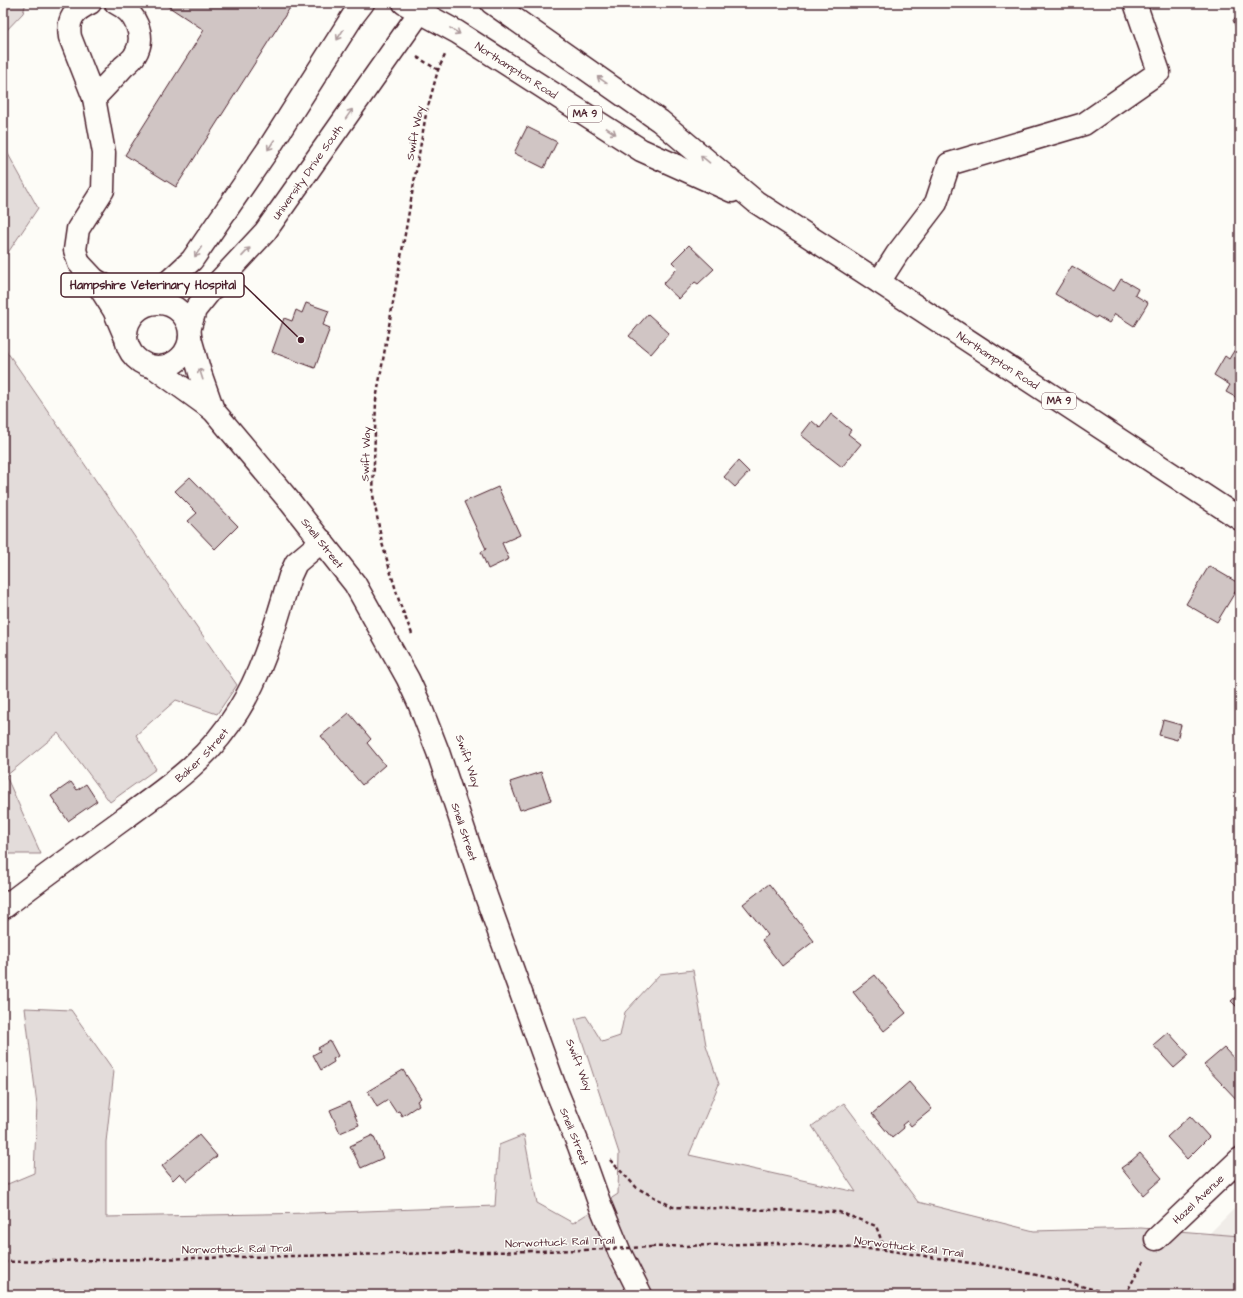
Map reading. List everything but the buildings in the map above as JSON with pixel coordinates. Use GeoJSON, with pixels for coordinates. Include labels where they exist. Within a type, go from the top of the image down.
{"type":"FeatureCollection","features":[{"type":"Feature","properties":{"kind":"main road"},"geometry":{"type":"LineString","coordinates":[[90,3],[81,8],[72,17],[69,27],[70,37],[94,98],[104,153],[103,190],[78,229],[75,250],[79,263],[94,280],[114,310],[125,336],[127,346],[132,355],[140,363],[155,368],[166,367],[175,363],[188,348],[190,332],[185,317],[178,310],[169,304],[159,302],[148,304],[139,308],[131,316],[126,326],[125,336]]}},
{"type":"Feature","properties":{"kind":"main road"},"geometry":{"type":"LineString","coordinates":[[94,98],[135,55],[139,43],[139,30],[134,18],[126,8],[116,3]]}},
{"type":"Feature","properties":{"kind":"main road"},"geometry":{"type":"LineString","coordinates":[[148,304],[166,284],[192,260],[269,148],[362,3]]}},
{"type":"Feature","properties":{"kind":"main road","name":"Northampton Road"},"geometry":{"type":"LineString","coordinates":[[492,3],[660,121],[756,202],[1240,519]]}},
{"type":"Feature","properties":{"kind":"main road"},"geometry":{"type":"LineString","coordinates":[[879,282],[897,254],[936,202],[949,164],[1084,124],[1159,72],[1135,3]]}},
{"type":"Feature","properties":{"kind":"main road","name":"Northampton Road"},"geometry":{"type":"LineString","coordinates":[[412,8],[457,32],[641,150],[756,202]]}},
{"type":"Feature","properties":{"kind":"main road","name":"University Drive South"},"geometry":{"type":"LineString","coordinates":[[190,332],[195,310],[265,232],[412,8]]}},
{"type":"Feature","properties":{"kind":"main road"},"geometry":{"type":"LineString","coordinates":[[94,280],[126,297],[148,304]]}},
{"type":"Feature","properties":{"kind":"main road","name":"Snell Street"},"geometry":{"type":"LineString","coordinates":[[190,332],[200,373],[214,410]]}},
{"type":"Feature","properties":{"kind":"main road","name":"Snell Street"},"geometry":{"type":"LineString","coordinates":[[155,368],[214,410],[322,541],[355,584],[408,679],[438,752],[486,896],[556,1090],[620,1253],[641,1295]]}},
{"type":"Feature","properties":{"kind":"main road","name":"Baker Street"},"geometry":{"type":"LineString","coordinates":[[3,908],[189,770],[208,751],[232,721],[251,688],[263,662],[290,576],[296,563],[322,541]]}},
{"type":"Feature","properties":{"kind":"main road","name":"Hazel Avenue"},"geometry":{"type":"LineString","coordinates":[[1156,1239],[1240,1159]]}},
{"type":"Feature","properties":{"kind":"path","name":"Swift Way"},"geometry":{"type":"LineString","coordinates":[[414,639],[400,604],[382,543],[373,495],[376,400],[426,114],[438,70],[447,52]]}},
{"type":"Feature","properties":{"kind":"path"},"geometry":{"type":"LineString","coordinates":[[417,57],[438,70]]}},
{"type":"Feature","properties":{"kind":"path"},"geometry":{"type":"LineString","coordinates":[[605,1155],[637,1188],[673,1207],[839,1212],[876,1226],[885,1250]]}},
{"type":"Feature","properties":{"kind":"path"},"geometry":{"type":"LineString","coordinates":[[1125,1295],[1156,1239]]}},
{"type":"Feature","properties":{"kind":"path","name":"Norwottuck Rail Trail"},"geometry":{"type":"LineString","coordinates":[[3,1262],[585,1250],[776,1243],[885,1250],[1003,1268],[1056,1279],[1113,1295]]}},
{"type":"Feature","properties":{"kind":"shaded area"},"geometry":{"type":"Polygon","coordinates":[[[3,3],[26,3],[23,13],[3,34],[3,3]]]}},
{"type":"Feature","properties":{"kind":"shaded area"},"geometry":{"type":"Polygon","coordinates":[[[3,145],[38,208],[3,260],[3,145]]]}},
{"type":"Feature","properties":{"kind":"shaded area"},"geometry":{"type":"Polygon","coordinates":[[[3,346],[237,685],[217,714],[176,700],[136,735],[156,769],[110,802],[58,733],[6,776],[41,854],[3,854],[3,346]]]}},
{"type":"Feature","properties":{"kind":"shaded area"},"geometry":{"type":"Polygon","coordinates":[[[693,970],[706,1045],[719,1084],[689,1155],[856,1192],[812,1126],[844,1103],[918,1202],[1034,1231],[1141,1228],[1240,1236],[1240,1295],[526,1295],[496,1293],[357,1295],[3,1295],[3,1186],[34,1173],[37,1105],[25,1008],[71,1010],[114,1071],[106,1142],[106,1217],[313,1213],[495,1206],[499,1145],[524,1135],[537,1203],[573,1223],[618,1194],[619,1153],[575,1019],[586,1016],[602,1042],[620,1036],[625,1012],[660,974],[693,970]]]}},
{"type":"Feature","properties":{"kind":"shaded area"},"geometry":{"type":"Polygon","coordinates":[[[1240,1203],[1240,1271],[1199,1244],[1240,1203]]]}},
{"type":"Feature","properties":{"kind":"place","name":"Hampshire Veterinary Hospital"},"geometry":{"type":"Point","coordinates":[301,340]}}]}
